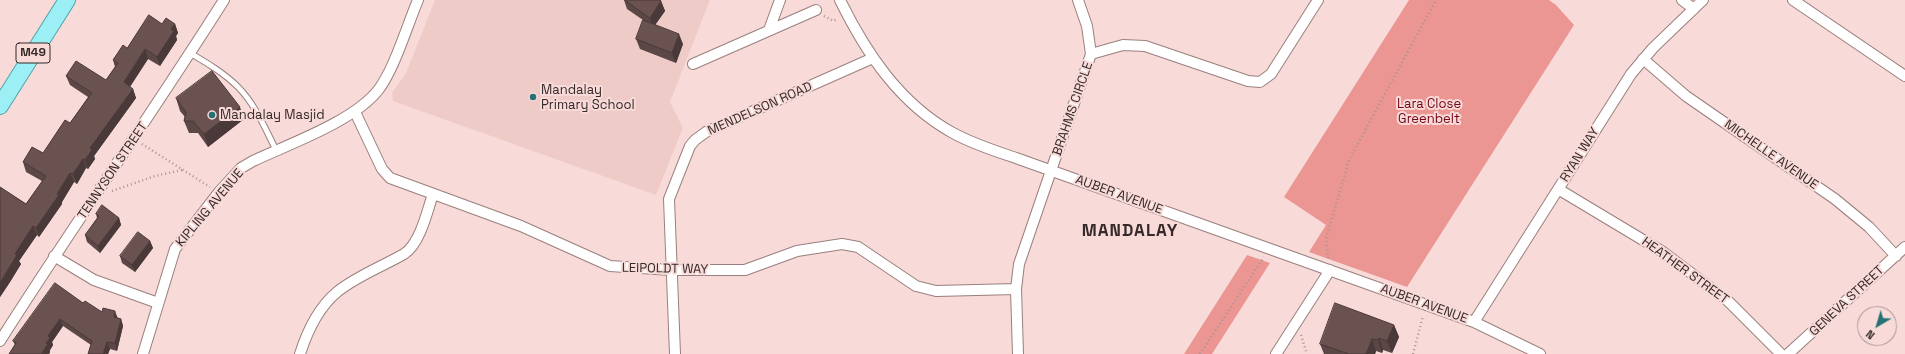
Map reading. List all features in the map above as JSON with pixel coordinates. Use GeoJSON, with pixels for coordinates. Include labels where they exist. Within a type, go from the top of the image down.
{"type":"FeatureCollection","features":[{"type":"Feature","properties":{"kind":"main road","name":"M49"},"geometry":{"type":"LineString","coordinates":[[0,106],[67,0]]}},
{"type":"Feature","properties":{"kind":"street","name":"TENNYSON STREET"},"geometry":{"type":"LineString","coordinates":[[0,341],[54,256],[134,139],[224,0]]}},
{"type":"Feature","properties":{"kind":"street","name":"KIPLING AVENUE"},"geometry":{"type":"LineString","coordinates":[[143,354],[175,249],[219,192],[240,168],[355,112],[372,97],[386,77],[418,0]]}},
{"type":"Feature","properties":{"kind":"street"},"geometry":{"type":"LineString","coordinates":[[769,30],[780,0]]}},
{"type":"Feature","properties":{"kind":"street","name":"AUBER AVENUE"},"geometry":{"type":"LineString","coordinates":[[840,0],[873,58],[905,97],[937,123],[972,142],[1426,304],[1474,322],[1540,354]]}},
{"type":"Feature","properties":{"kind":"street","name":"BRAHMS CIRCLE"},"geometry":{"type":"LineString","coordinates":[[1052,171],[1092,54],[1086,26],[1078,0]]}},
{"type":"Feature","properties":{"kind":"street"},"geometry":{"type":"LineString","coordinates":[[1092,54],[1123,45],[1145,46],[1248,81],[1260,82],[1271,74],[1318,0]]}},
{"type":"Feature","properties":{"kind":"street"},"geometry":{"type":"LineString","coordinates":[[1682,0],[1694,8]]}},
{"type":"Feature","properties":{"kind":"street","name":"RYAN WAY"},"geometry":{"type":"LineString","coordinates":[[1474,322],[1558,189],[1643,59],[1703,0]]}},
{"type":"Feature","properties":{"kind":"street"},"geometry":{"type":"LineString","coordinates":[[1793,0],[1905,76]]}},
{"type":"Feature","properties":{"kind":"street"},"geometry":{"type":"LineString","coordinates":[[693,64],[816,10]]}},
{"type":"Feature","properties":{"kind":"street","name":"MENDELSON ROAD"},"geometry":{"type":"LineString","coordinates":[[675,354],[669,199],[686,153],[695,140],[706,132],[873,58]]}},
{"type":"Feature","properties":{"kind":"street","name":"MICHELLE AVENUE"},"geometry":{"type":"LineString","coordinates":[[1643,59],[1686,96],[1835,198],[1869,227],[1896,256]]}},
{"type":"Feature","properties":{"kind":"street","name":"LEIPOLDT WAY"},"geometry":{"type":"LineString","coordinates":[[355,112],[382,169],[387,176],[394,180],[521,226],[610,266],[671,270],[745,270],[797,251],[842,244],[858,247],[916,286],[926,290],[1016,289]]}},
{"type":"Feature","properties":{"kind":"street"},"geometry":{"type":"LineString","coordinates":[[1018,354],[1016,289],[1019,264],[1052,171]]}},
{"type":"Feature","properties":{"kind":"street","name":"HEATHER STREET"},"geometry":{"type":"LineString","coordinates":[[1558,189],[1663,252],[1728,302],[1781,354]]}},
{"type":"Feature","properties":{"kind":"street"},"geometry":{"type":"LineString","coordinates":[[300,354],[312,322],[334,295],[411,248],[433,194]]}},
{"type":"Feature","properties":{"kind":"street","name":"GENEVA STREET"},"geometry":{"type":"LineString","coordinates":[[1788,354],[1905,247]]}},
{"type":"Feature","properties":{"kind":"street"},"geometry":{"type":"LineString","coordinates":[[54,256],[94,280],[158,303]]}},
{"type":"Feature","properties":{"kind":"street"},"geometry":{"type":"LineString","coordinates":[[1276,354],[1330,270]]}},
{"type":"Feature","properties":{"kind":"lane"},"geometry":{"type":"LineString","coordinates":[[190,53],[224,74],[238,87],[256,111],[276,150]]}},
{"type":"Feature","properties":{"kind":"path"},"geometry":{"type":"LineString","coordinates":[[1330,270],[1326,239],[1349,160],[1436,0]]}},
{"type":"Feature","properties":{"kind":"path"},"geometry":{"type":"LineString","coordinates":[[816,10],[825,18],[834,21],[847,14]]}},
{"type":"Feature","properties":{"kind":"path"},"geometry":{"type":"LineString","coordinates":[[134,139],[219,192]]}},
{"type":"Feature","properties":{"kind":"path"},"geometry":{"type":"LineString","coordinates":[[110,192],[155,176],[182,170]]}},
{"type":"Feature","properties":{"kind":"path"},"geometry":{"type":"LineString","coordinates":[[1200,354],[1270,249]]}},
{"type":"Feature","properties":{"kind":"path"},"geometry":{"type":"LineString","coordinates":[[1413,354],[1426,304]]}},
{"type":"Feature","properties":{"kind":"path"},"geometry":{"type":"LineString","coordinates":[[1296,324],[1307,354]]}},
{"type":"Feature","properties":{"kind":"shaded area","name":"Mandalay Primary School"},"geometry":{"type":"Polygon","coordinates":[[[435,0],[710,0],[670,102],[683,128],[656,195],[393,101],[392,93],[406,73],[435,0]]]}},
{"type":"Feature","properties":{"kind":"green space","name":"Lara Close Greenbelt"},"geometry":{"type":"Polygon","coordinates":[[[1409,0],[1549,0],[1556,5],[1574,25],[1407,287],[1309,252],[1326,225],[1284,197],[1409,0]]]}},
{"type":"Feature","properties":{"kind":"green space"},"geometry":{"type":"Polygon","coordinates":[[[1247,255],[1270,263],[1212,354],[1184,354],[1247,255]]]}},
{"type":"Feature","properties":{"kind":"building"},"geometry":{"type":"Polygon","coordinates":[[[625,0],[660,0],[661,1],[650,18],[625,0]]]}},
{"type":"Feature","properties":{"kind":"building"},"geometry":{"type":"Polygon","coordinates":[[[149,15],[162,24],[166,18],[175,24],[171,29],[174,31],[157,57],[145,49],[124,82],[133,89],[90,148],[92,150],[85,160],[83,159],[73,174],[70,173],[57,194],[59,195],[36,228],[33,226],[15,254],[17,255],[0,283],[0,187],[26,204],[46,176],[23,162],[32,147],[43,153],[65,120],[70,123],[92,93],[66,76],[76,61],[106,80],[118,63],[113,60],[123,45],[127,48],[149,15]]]}},
{"type":"Feature","properties":{"kind":"building"},"geometry":{"type":"Polygon","coordinates":[[[643,20],[679,34],[672,53],[636,39],[643,20]]]}},
{"type":"Feature","properties":{"kind":"building","name":"Mandalay Masjid"},"geometry":{"type":"Polygon","coordinates":[[[212,71],[240,107],[204,134],[193,121],[184,121],[186,112],[176,98],[212,71]]]}},
{"type":"Feature","properties":{"kind":"building"},"geometry":{"type":"Polygon","coordinates":[[[102,205],[119,218],[98,246],[85,235],[99,216],[96,214],[102,205]]]}},
{"type":"Feature","properties":{"kind":"building"},"geometry":{"type":"Polygon","coordinates":[[[138,232],[150,241],[132,265],[120,256],[138,232]]]}},
{"type":"Feature","properties":{"kind":"building"},"geometry":{"type":"Polygon","coordinates":[[[55,283],[83,303],[85,301],[102,312],[103,308],[115,311],[114,317],[121,319],[115,343],[107,342],[103,354],[88,354],[92,341],[60,319],[48,336],[50,338],[46,343],[48,344],[41,354],[9,354],[16,343],[13,341],[55,283]]]}},
{"type":"Feature","properties":{"kind":"building"},"geometry":{"type":"Polygon","coordinates":[[[1335,303],[1394,325],[1387,341],[1379,338],[1378,340],[1372,339],[1366,354],[1349,354],[1320,344],[1335,303]]]}},
{"type":"Feature","properties":{"kind":"place","name":"Mandalay Primary School"},"geometry":{"type":"Point","coordinates":[533,97]}},
{"type":"Feature","properties":{"kind":"place","name":"Mandalay Masjid"},"geometry":{"type":"Point","coordinates":[212,115]}},
{"type":"Feature","properties":{"kind":"district","name":"MANDALAY"},"geometry":{"type":"Point","coordinates":[1130,231]}}]}
